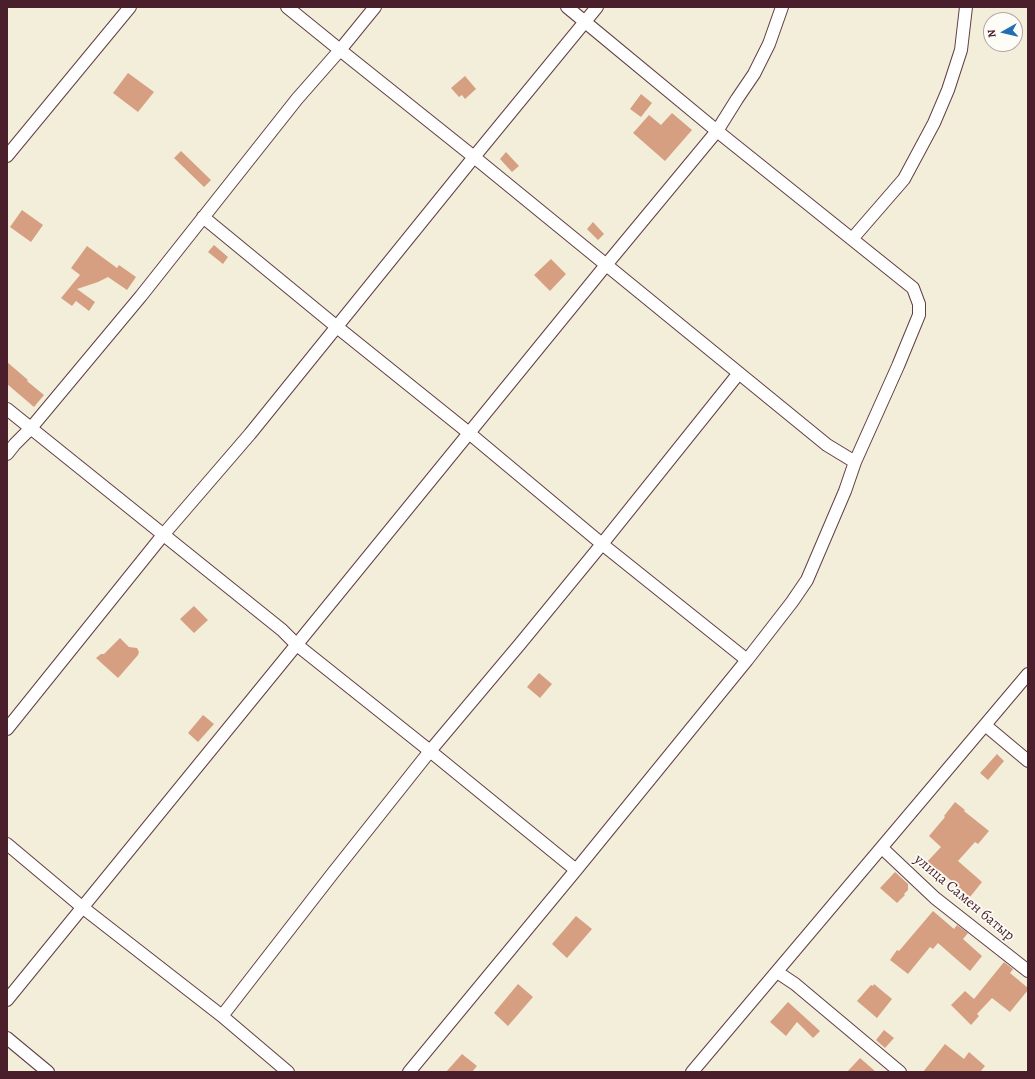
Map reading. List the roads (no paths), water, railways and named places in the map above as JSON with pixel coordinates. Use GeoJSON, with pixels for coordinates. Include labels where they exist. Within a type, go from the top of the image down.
{"type":"FeatureCollection","features":[{"type":"Feature","properties":{"kind":"street"},"geometry":{"type":"LineString","coordinates":[[7,156],[130,7]]}},
{"type":"Feature","properties":{"kind":"street"},"geometry":{"type":"LineString","coordinates":[[287,7],[474,157],[827,445],[856,462]]}},
{"type":"Feature","properties":{"kind":"street"},"geometry":{"type":"LineString","coordinates":[[7,454],[14,444],[31,428],[141,296],[297,100],[375,7]]}},
{"type":"Feature","properties":{"kind":"street"},"geometry":{"type":"LineString","coordinates":[[410,1072],[747,660],[807,580],[919,315],[919,304],[913,288],[717,131],[567,7]]}},
{"type":"Feature","properties":{"kind":"street"},"geometry":{"type":"LineString","coordinates":[[7,729],[162,535],[250,434],[597,7]]}},
{"type":"Feature","properties":{"kind":"street"},"geometry":{"type":"LineString","coordinates":[[7,1000],[717,131],[754,74],[770,44],[782,7]]}},
{"type":"Feature","properties":{"kind":"street"},"geometry":{"type":"LineString","coordinates":[[852,239],[904,179],[934,123],[948,90],[961,50],[966,7]]}},
{"type":"Feature","properties":{"kind":"street"},"geometry":{"type":"LineString","coordinates":[[203,217],[602,544],[747,660]]}},
{"type":"Feature","properties":{"kind":"street"},"geometry":{"type":"LineString","coordinates":[[222,1016],[430,751],[602,544],[739,373]]}},
{"type":"Feature","properties":{"kind":"street"},"geometry":{"type":"LineString","coordinates":[[7,409],[282,630],[297,644],[576,870]]}},
{"type":"Feature","properties":{"kind":"street"},"geometry":{"type":"LineString","coordinates":[[692,1072],[1028,674]]}},
{"type":"Feature","properties":{"kind":"street"},"geometry":{"type":"LineString","coordinates":[[984,725],[1028,761]]}},
{"type":"Feature","properties":{"kind":"street"},"geometry":{"type":"LineString","coordinates":[[7,844],[82,907],[222,1016],[288,1072]]}},
{"type":"Feature","properties":{"kind":"street","name":"улица Самен батыр"},"geometry":{"type":"LineString","coordinates":[[882,848],[935,898],[1028,971]]}},
{"type":"Feature","properties":{"kind":"street"},"geometry":{"type":"LineString","coordinates":[[777,972],[795,984],[900,1072]]}},
{"type":"Feature","properties":{"kind":"street"},"geometry":{"type":"LineString","coordinates":[[7,1038],[48,1072]]}}]}
